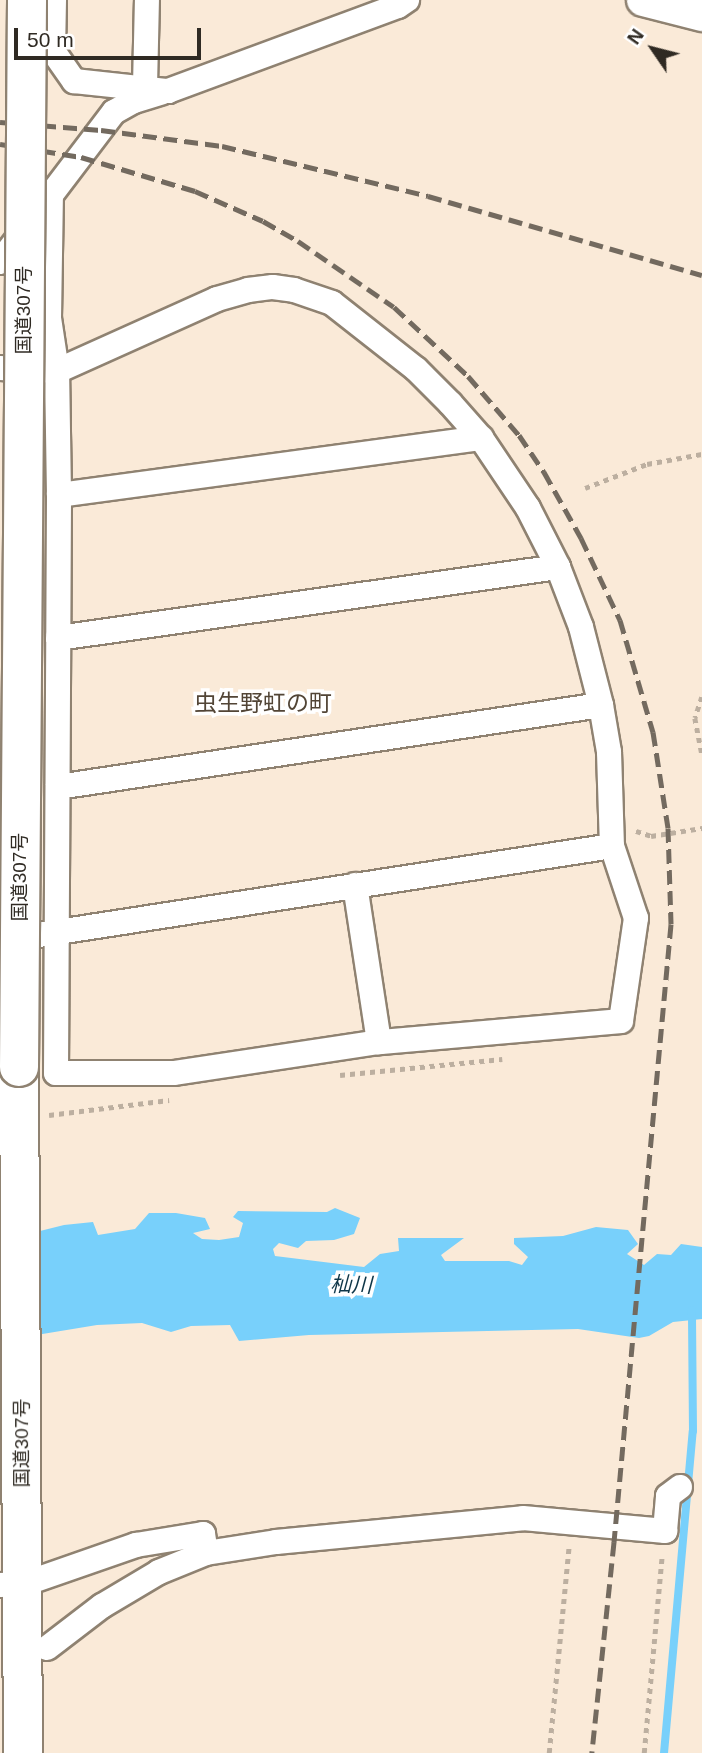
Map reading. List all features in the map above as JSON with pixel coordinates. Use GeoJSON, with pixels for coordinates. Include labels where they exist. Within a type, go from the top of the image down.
{"type":"FeatureCollection","features":[{"type":"Feature","properties":{"kind":"highway","name":"国道307号"},"geometry":{"type":"LineString","coordinates":[[23,1753],[16,1576],[15,1103],[27,0]]}},
{"type":"Feature","properties":{"kind":"street"},"geometry":{"type":"LineString","coordinates":[[54,0],[53,51],[74,81],[157,89]]}},
{"type":"Feature","properties":{"kind":"street"},"geometry":{"type":"LineString","coordinates":[[147,0],[157,89]]}},
{"type":"Feature","properties":{"kind":"street"},"geometry":{"type":"LineString","coordinates":[[4,252],[114,112],[157,89],[398,6],[407,0]]}},
{"type":"Feature","properties":{"kind":"street"},"geometry":{"type":"LineString","coordinates":[[643,0],[702,15]]}},
{"type":"Feature","properties":{"kind":"street"},"geometry":{"type":"LineString","coordinates":[[0,368],[57,371],[217,299],[248,290],[274,287],[294,290],[332,303],[416,369],[481,438],[528,508],[558,567],[581,627],[601,705],[608,752],[611,846],[636,918],[621,1021],[379,1042],[173,1073],[55,1073],[59,495],[57,371],[49,317],[51,194]]}},
{"type":"Feature","properties":{"kind":"street"},"geometry":{"type":"LineString","coordinates":[[59,495],[481,438]]}},
{"type":"Feature","properties":{"kind":"street"},"geometry":{"type":"LineString","coordinates":[[58,638],[558,567]]}},
{"type":"Feature","properties":{"kind":"street"},"geometry":{"type":"LineString","coordinates":[[58,787],[601,705]]}},
{"type":"Feature","properties":{"kind":"street"},"geometry":{"type":"LineString","coordinates":[[0,941],[611,846]]}},
{"type":"Feature","properties":{"kind":"street"},"geometry":{"type":"LineString","coordinates":[[355,885],[379,1042]]}},
{"type":"Feature","properties":{"kind":"street"},"geometry":{"type":"LineString","coordinates":[[47,1648],[102,1606],[159,1572],[206,1553],[276,1542],[459,1522],[523,1518],[665,1531],[668,1496],[680,1487]]}},
{"type":"Feature","properties":{"kind":"street"},"geometry":{"type":"LineString","coordinates":[[16,1576],[136,1545],[203,1534],[206,1553]]}},
{"type":"Feature","properties":{"kind":"path"},"geometry":{"type":"LineString","coordinates":[[586,488],[647,464],[702,454]]}},
{"type":"Feature","properties":{"kind":"path"},"geometry":{"type":"LineString","coordinates":[[702,697],[695,718],[702,755]]}},
{"type":"Feature","properties":{"kind":"path"},"geometry":{"type":"LineString","coordinates":[[630,826],[640,834],[651,836],[702,828]]}},
{"type":"Feature","properties":{"kind":"path"},"geometry":{"type":"LineString","coordinates":[[332,1076],[515,1058]]}},
{"type":"Feature","properties":{"kind":"path"},"geometry":{"type":"LineString","coordinates":[[15,1103],[174,1099]]}},
{"type":"Feature","properties":{"kind":"path"},"geometry":{"type":"LineString","coordinates":[[549,1753],[571,1521]]}},
{"type":"Feature","properties":{"kind":"path"},"geometry":{"type":"LineString","coordinates":[[644,1753],[665,1531]]}},
{"type":"Feature","properties":{"kind":"water","name":"杣川"},"geometry":{"type":"Polygon","coordinates":[[[335,1208],[360,1218],[354,1234],[334,1240],[306,1241],[298,1248],[279,1243],[273,1249],[275,1256],[364,1267],[380,1254],[399,1251],[398,1238],[464,1238],[441,1255],[445,1261],[509,1261],[522,1265],[528,1257],[514,1244],[514,1238],[563,1236],[596,1227],[628,1230],[638,1244],[627,1254],[644,1265],[657,1254],[671,1255],[681,1244],[702,1247],[702,1319],[673,1322],[649,1336],[639,1338],[578,1329],[309,1335],[239,1341],[230,1325],[191,1326],[171,1332],[142,1323],[97,1325],[0,1341],[0,1241],[64,1225],[93,1222],[98,1235],[135,1229],[149,1213],[176,1213],[205,1218],[210,1229],[193,1233],[202,1239],[219,1240],[239,1237],[243,1223],[233,1217],[238,1211],[327,1212],[335,1208]]]}},
{"type":"Feature","properties":{"kind":"waterway"},"geometry":{"type":"LineString","coordinates":[[664,1753],[693,1431],[692,1310]]}},
{"type":"Feature","properties":{"kind":"railway"},"geometry":{"type":"LineString","coordinates":[[0,122],[101,130],[222,146],[428,196],[702,275]]}},
{"type":"Feature","properties":{"kind":"railway"},"geometry":{"type":"LineString","coordinates":[[0,144],[81,157],[195,191],[263,221],[298,241],[394,307],[468,376],[519,435],[544,472],[581,538],[620,620],[653,732],[668,828],[671,924],[592,1753]]}},
{"type":"Feature","properties":{"kind":"district","name":"虫生野虹の町"},"geometry":{"type":"Point","coordinates":[263,703]}}]}
